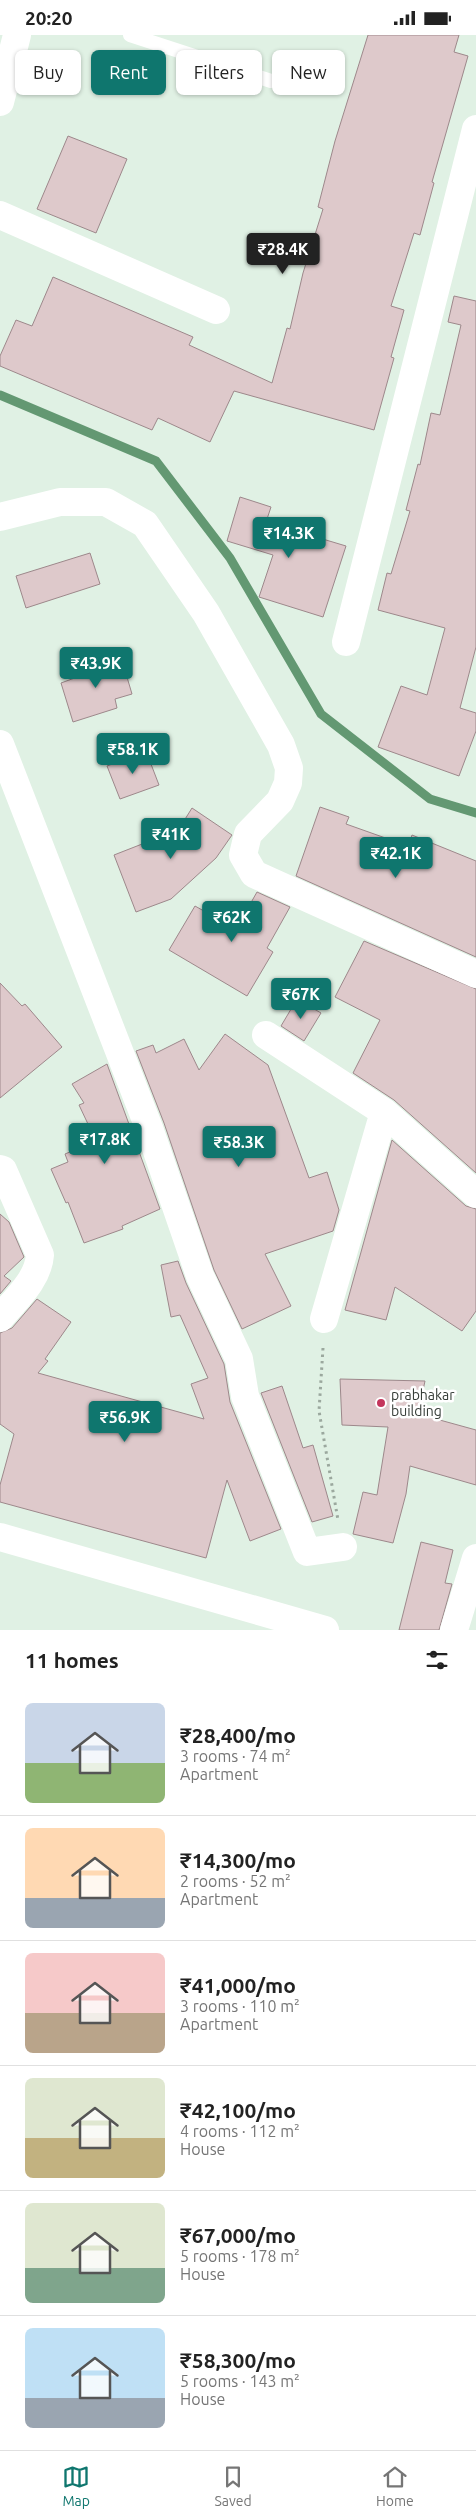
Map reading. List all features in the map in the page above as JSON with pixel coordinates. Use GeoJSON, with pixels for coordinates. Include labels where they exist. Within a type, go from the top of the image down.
{"type":"FeatureCollection","features":[{"type":"Feature","properties":{"kind":"street"},"geometry":{"type":"LineString","coordinates":[[0,100],[17,35]]}},
{"type":"Feature","properties":{"kind":"street"},"geometry":{"type":"LineString","coordinates":[[346,642],[476,129]]}},
{"type":"Feature","properties":{"kind":"street"},"geometry":{"type":"LineString","coordinates":[[0,215],[216,309]]}},
{"type":"Feature","properties":{"kind":"street"},"geometry":{"type":"LineString","coordinates":[[0,517],[60,501],[106,501],[145,524],[206,613],[280,745],[289,768],[288,783],[280,801],[248,834],[243,855],[254,874],[476,974]]}},
{"type":"Feature","properties":{"kind":"street"},"geometry":{"type":"LineString","coordinates":[[0,744],[149,1128],[200,1276],[239,1359],[245,1396],[295,1525],[307,1552],[343,1547]]}},
{"type":"Feature","properties":{"kind":"street"},"geometry":{"type":"LineString","coordinates":[[266,1035],[384,1112],[476,1194]]}},
{"type":"Feature","properties":{"kind":"street"},"geometry":{"type":"LineString","coordinates":[[324,1319],[384,1112]]}},
{"type":"Feature","properties":{"kind":"street"},"geometry":{"type":"LineString","coordinates":[[0,1169],[40,1255],[39,1266],[32,1279],[0,1317]]}},
{"type":"Feature","properties":{"kind":"street"},"geometry":{"type":"LineString","coordinates":[[0,1537],[325,1630]]}},
{"type":"Feature","properties":{"kind":"street"},"geometry":{"type":"LineString","coordinates":[[454,1630],[476,1558]]}},
{"type":"Feature","properties":{"kind":"lane"},"geometry":{"type":"LineString","coordinates":[[130,35],[271,81]]}},
{"type":"Feature","properties":{"kind":"path"},"geometry":{"type":"LineString","coordinates":[[324,1319],[319,1411],[343,1547]]}},
{"type":"Feature","properties":{"kind":"building"},"geometry":{"type":"Polygon","coordinates":[[[368,35],[459,35],[454,52],[468,56],[432,182],[434,183],[420,235],[414,233],[391,306],[404,310],[391,357],[394,358],[374,430],[234,391],[210,442],[158,418],[152,430],[0,366],[0,356],[16,320],[32,326],[53,277],[193,337],[189,345],[272,383],[287,328],[290,329],[303,273],[323,209],[318,207],[335,141],[368,35]]]}},
{"type":"Feature","properties":{"kind":"building"},"geometry":{"type":"Polygon","coordinates":[[[68,136],[127,159],[96,233],[37,209],[68,136]]]}},
{"type":"Feature","properties":{"kind":"building"},"geometry":{"type":"Polygon","coordinates":[[[454,296],[476,301],[476,647],[460,708],[476,713],[476,731],[459,776],[378,747],[401,686],[427,695],[445,628],[378,610],[387,573],[391,574],[410,511],[406,510],[418,464],[420,465],[431,413],[440,415],[461,325],[448,322],[454,296]]]}},
{"type":"Feature","properties":{"kind":"building"},"geometry":{"type":"Polygon","coordinates":[[[240,497],[271,507],[266,522],[346,546],[323,617],[259,597],[273,555],[227,541],[240,497]]]}},
{"type":"Feature","properties":{"kind":"building"},"geometry":{"type":"Polygon","coordinates":[[[90,553],[100,584],[26,608],[16,576],[90,553]]]}},
{"type":"Feature","properties":{"kind":"building"},"geometry":{"type":"Polygon","coordinates":[[[121,657],[132,694],[115,699],[117,708],[73,722],[61,683],[80,676],[78,670],[121,657]]]}},
{"type":"Feature","properties":{"kind":"building"},"geometry":{"type":"Polygon","coordinates":[[[146,751],[159,785],[120,799],[107,766],[146,751]]]}},
{"type":"Feature","properties":{"kind":"building"},"geometry":{"type":"Polygon","coordinates":[[[320,807],[349,817],[346,824],[408,846],[412,835],[476,861],[476,957],[296,876],[320,807]]]}},
{"type":"Feature","properties":{"kind":"building"},"geometry":{"type":"Polygon","coordinates":[[[192,808],[232,835],[216,858],[171,899],[136,912],[114,855],[160,837],[175,827],[177,832],[192,808]]]}},
{"type":"Feature","properties":{"kind":"building"},"geometry":{"type":"Polygon","coordinates":[[[257,892],[290,907],[267,948],[273,952],[247,996],[169,950],[195,906],[236,929],[257,892]]]}},
{"type":"Feature","properties":{"kind":"building"},"geometry":{"type":"Polygon","coordinates":[[[364,941],[476,989],[476,1173],[394,1100],[353,1073],[380,1020],[335,997],[364,941]]]}},
{"type":"Feature","properties":{"kind":"building"},"geometry":{"type":"Polygon","coordinates":[[[0,983],[22,1006],[25,1004],[62,1047],[0,1098],[0,983]]]}},
{"type":"Feature","properties":{"kind":"building"},"geometry":{"type":"Polygon","coordinates":[[[297,999],[321,1013],[304,1041],[281,1026],[297,999]]]}},
{"type":"Feature","properties":{"kind":"building"},"geometry":{"type":"Polygon","coordinates":[[[225,1034],[268,1065],[309,1178],[327,1172],[339,1210],[333,1231],[265,1254],[291,1306],[242,1329],[214,1270],[164,1123],[136,1051],[153,1045],[156,1053],[184,1039],[199,1070],[225,1034]]]}},
{"type":"Feature","properties":{"kind":"building"},"geometry":{"type":"Polygon","coordinates":[[[107,1064],[160,1209],[122,1226],[123,1229],[84,1243],[68,1202],[66,1203],[51,1169],[68,1162],[65,1154],[96,1141],[79,1105],[84,1103],[72,1084],[107,1064]]]}},
{"type":"Feature","properties":{"kind":"building"},"geometry":{"type":"Polygon","coordinates":[[[392,1140],[466,1206],[476,1209],[476,1311],[462,1331],[395,1287],[386,1320],[345,1310],[392,1140]]]}},
{"type":"Feature","properties":{"kind":"building"},"geometry":{"type":"Polygon","coordinates":[[[0,1214],[9,1222],[24,1257],[4,1276],[11,1281],[0,1294],[0,1214]]]}},
{"type":"Feature","properties":{"kind":"building"},"geometry":{"type":"Polygon","coordinates":[[[178,1261],[186,1283],[224,1364],[230,1402],[281,1529],[250,1541],[227,1480],[206,1558],[0,1502],[0,1485],[14,1434],[0,1424],[0,1333],[12,1328],[37,1299],[71,1322],[45,1359],[48,1361],[38,1373],[204,1419],[191,1384],[208,1378],[180,1315],[171,1317],[161,1265],[178,1261]]]}},
{"type":"Feature","properties":{"kind":"building"},"geometry":{"type":"Polygon","coordinates":[[[340,1379],[425,1381],[418,1414],[476,1430],[476,1485],[410,1466],[406,1494],[393,1543],[353,1534],[363,1492],[377,1495],[388,1427],[342,1425],[340,1379]]]}},
{"type":"Feature","properties":{"kind":"building"},"geometry":{"type":"Polygon","coordinates":[[[282,1386],[303,1448],[313,1445],[333,1516],[312,1522],[261,1393],[282,1386]]]}},
{"type":"Feature","properties":{"kind":"building"},"geometry":{"type":"Polygon","coordinates":[[[421,1542],[453,1550],[445,1583],[452,1584],[439,1630],[399,1630],[421,1542]]]}},
{"type":"Feature","properties":{"kind":"waterway"},"geometry":{"type":"LineString","coordinates":[[0,395],[156,461],[230,558],[321,714],[430,799],[476,813]]}},
{"type":"Feature","properties":{"kind":"place","name":"prabhakar building"},"geometry":{"type":"Point","coordinates":[381,1403]}}]}
